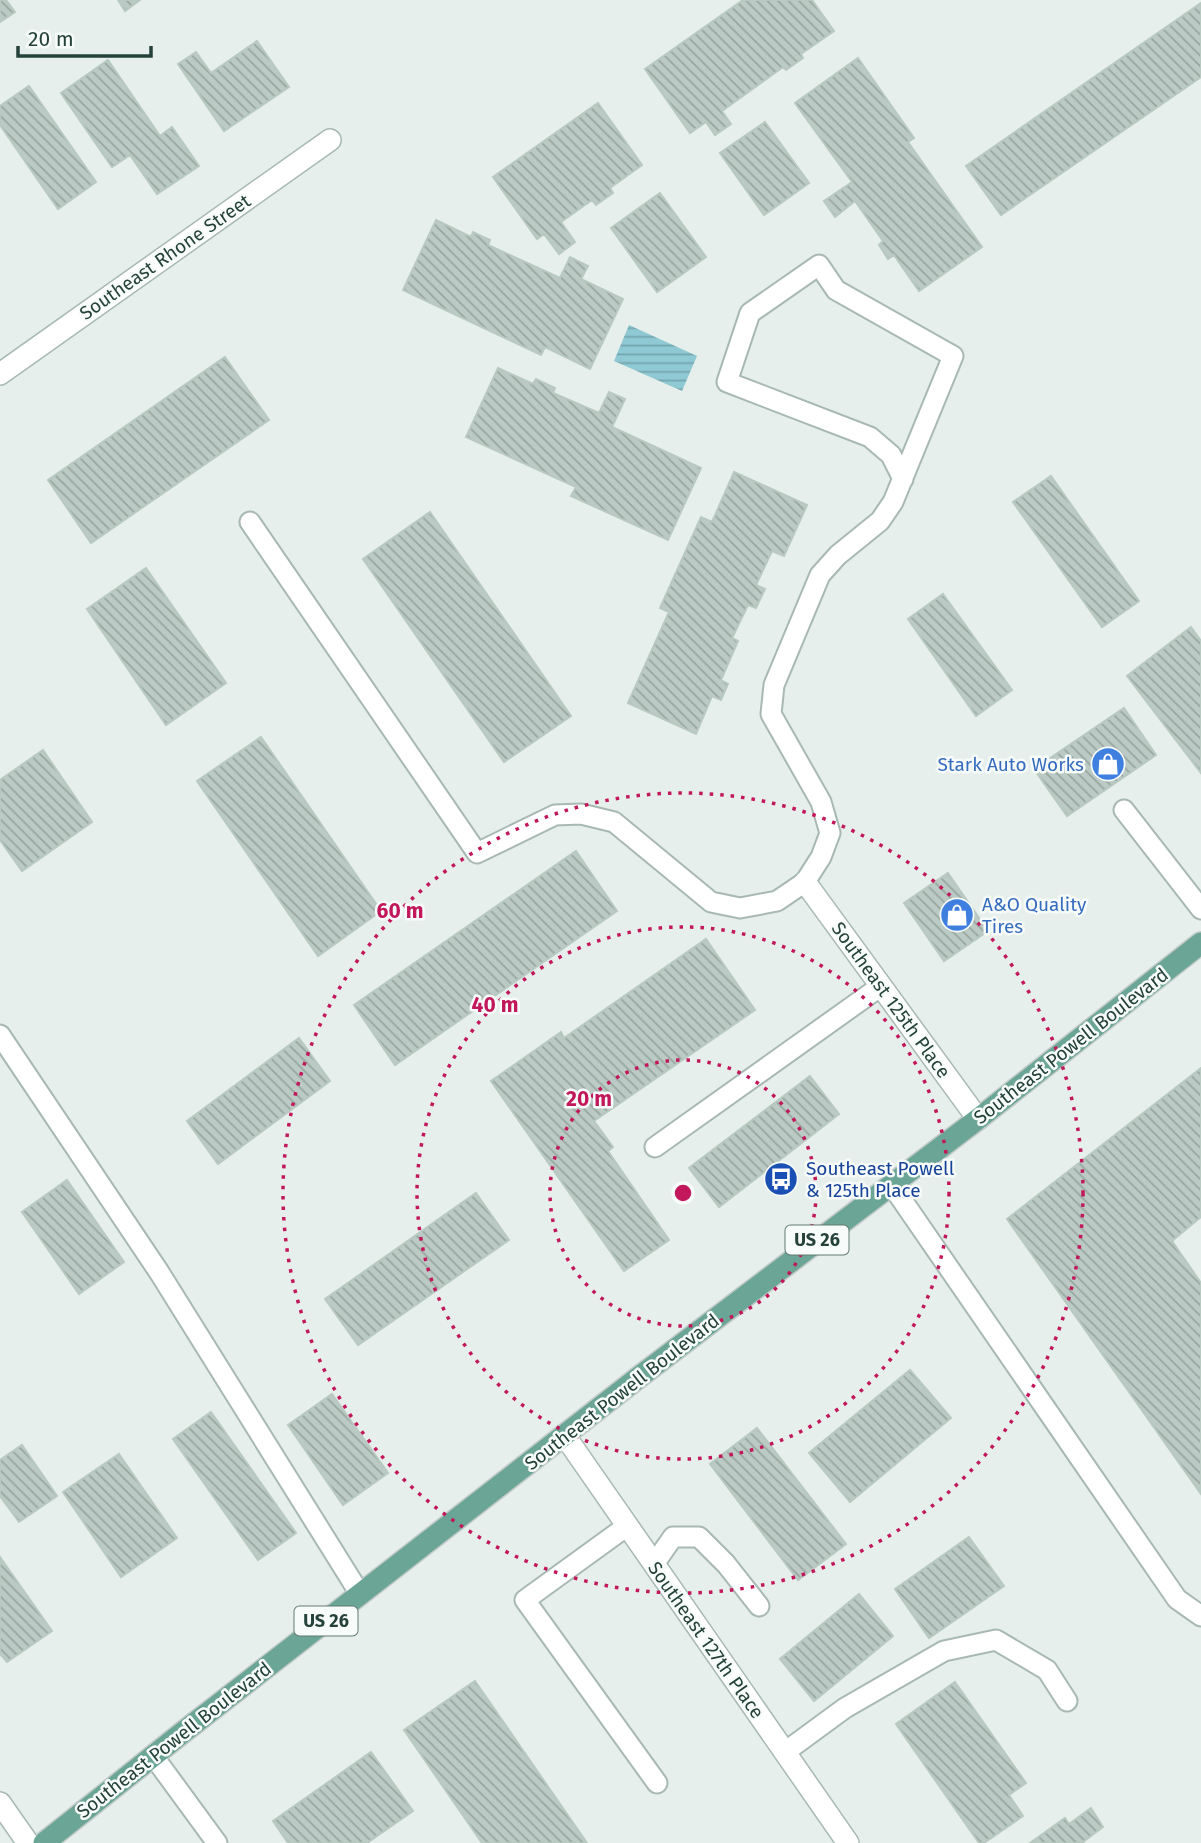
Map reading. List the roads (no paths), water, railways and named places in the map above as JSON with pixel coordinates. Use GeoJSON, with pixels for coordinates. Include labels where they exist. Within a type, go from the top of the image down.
{"type":"FeatureCollection","features":[{"type":"Feature","properties":{"kind":"main road","name":"Southeast Powell Boulevard"},"geometry":{"type":"LineString","coordinates":[[44,1843],[360,1594],[978,1119],[1201,943]]}},
{"type":"Feature","properties":{"kind":"street","name":"Southeast Rhone Street"},"geometry":{"type":"LineString","coordinates":[[0,374],[330,140]]}},
{"type":"Feature","properties":{"kind":"street","name":"Southeast 125th Place"},"geometry":{"type":"LineString","coordinates":[[805,882],[978,1119]]}},
{"type":"Feature","properties":{"kind":"street","name":"Southeast 127th Place"},"geometry":{"type":"LineString","coordinates":[[565,1436],[848,1843]]}},
{"type":"Feature","properties":{"kind":"street"},"geometry":{"type":"LineString","coordinates":[[0,1802],[28,1843]]}},
{"type":"Feature","properties":{"kind":"lane"},"geometry":{"type":"LineString","coordinates":[[250,522],[477,853],[555,815],[581,814],[614,822],[711,902],[740,908],[777,901],[805,882],[821,856],[830,833],[821,802],[771,714],[774,685],[820,575],[838,555],[880,520],[894,502],[953,356],[836,290],[819,265],[750,313],[727,382],[870,437],[891,455],[903,479]]}},
{"type":"Feature","properties":{"kind":"lane"},"geometry":{"type":"LineString","coordinates":[[1124,810],[1201,909]]}},
{"type":"Feature","properties":{"kind":"lane"},"geometry":{"type":"LineString","coordinates":[[655,1147],[881,986]]}},
{"type":"Feature","properties":{"kind":"lane"},"geometry":{"type":"LineString","coordinates":[[0,1035],[159,1272],[360,1594]]}},
{"type":"Feature","properties":{"kind":"lane"},"geometry":{"type":"LineString","coordinates":[[891,1184],[1177,1599],[1201,1616]]}},
{"type":"Feature","properties":{"kind":"lane"},"geometry":{"type":"LineString","coordinates":[[627,1526],[525,1600],[657,1783]]}},
{"type":"Feature","properties":{"kind":"lane"},"geometry":{"type":"LineString","coordinates":[[654,1564],[673,1537],[699,1537],[726,1564],[759,1606]]}},
{"type":"Feature","properties":{"kind":"lane"},"geometry":{"type":"LineString","coordinates":[[785,1752],[845,1708],[944,1651],[996,1640],[1047,1670],[1067,1701]]}},
{"type":"Feature","properties":{"kind":"lane"},"geometry":{"type":"LineString","coordinates":[[154,1757],[217,1843]]}},
{"type":"Feature","properties":{"kind":"water"},"geometry":{"type":"Polygon","coordinates":[[[629,325],[697,356],[682,391],[614,361],[629,325]]]}},
{"type":"Feature","properties":{"kind":"place","name":"Stark Auto Works"},"geometry":{"type":"Point","coordinates":[1108,764]}},
{"type":"Feature","properties":{"kind":"place","name":"A&O Quality Tires"},"geometry":{"type":"Point","coordinates":[957,915]}},
{"type":"Feature","properties":{"kind":"place","name":"Southeast Powell & 125th Place"},"geometry":{"type":"Point","coordinates":[781,1179]}}]}
